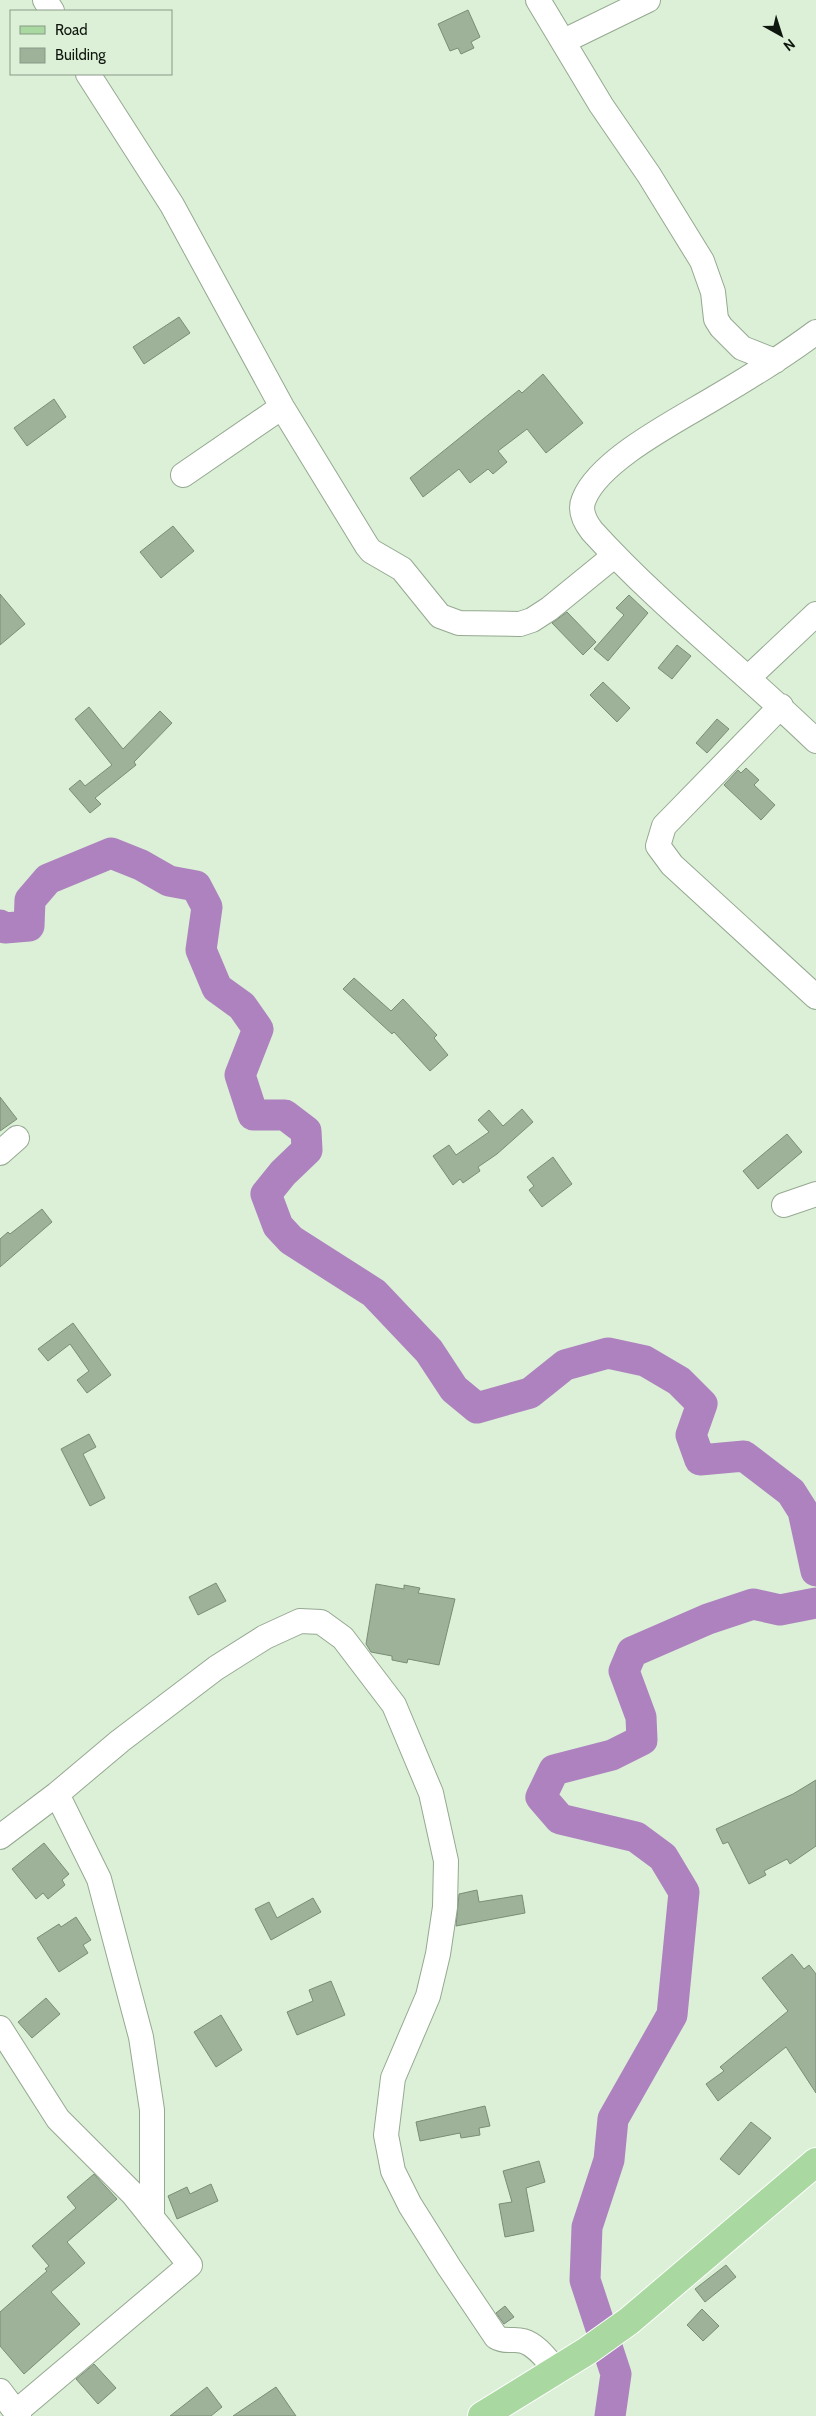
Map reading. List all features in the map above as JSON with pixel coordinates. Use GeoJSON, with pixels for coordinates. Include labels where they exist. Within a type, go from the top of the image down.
{"type":"FeatureCollection","features":[{"type":"Feature","properties":{"kind":"main road"},"geometry":{"type":"LineString","coordinates":[[482,2416],[587,2351],[629,2321],[816,2162]]}},
{"type":"Feature","properties":{"kind":"street"},"geometry":{"type":"LineString","coordinates":[[538,0],[601,105],[649,175],[702,261],[713,292],[716,319],[721,327],[742,348],[775,361]]}},
{"type":"Feature","properties":{"kind":"street"},"geometry":{"type":"LineString","coordinates":[[564,41],[648,0]]}},
{"type":"Feature","properties":{"kind":"street"},"geometry":{"type":"LineString","coordinates":[[89,75],[172,205],[282,407],[367,546],[402,569],[444,619],[459,623],[496,624],[520,624],[532,620],[614,556]]}},
{"type":"Feature","properties":{"kind":"street"},"geometry":{"type":"LineString","coordinates":[[816,332],[775,361],[650,436],[622,456],[599,478],[583,500],[582,511],[588,526],[614,556],[659,600],[781,706],[816,741]]}},
{"type":"Feature","properties":{"kind":"street"},"geometry":{"type":"LineString","coordinates":[[183,475],[282,407]]}},
{"type":"Feature","properties":{"kind":"street"},"geometry":{"type":"LineString","coordinates":[[748,678],[816,614]]}},
{"type":"Feature","properties":{"kind":"street"},"geometry":{"type":"LineString","coordinates":[[781,706],[664,826],[658,846],[672,865],[816,997]]}},
{"type":"Feature","properties":{"kind":"street"},"geometry":{"type":"LineString","coordinates":[[784,1205],[816,1194]]}},
{"type":"Feature","properties":{"kind":"street"},"geometry":{"type":"LineString","coordinates":[[0,1837],[57,1794],[120,1741],[216,1668],[265,1637],[300,1621],[321,1622],[342,1638],[394,1706],[431,1793],[446,1861],[445,1907],[438,1954],[428,1996],[406,2042],[393,2078],[386,2135],[392,2171],[449,2267],[496,2337],[503,2341],[524,2341],[535,2347],[556,2370]]}},
{"type":"Feature","properties":{"kind":"street"},"geometry":{"type":"LineString","coordinates":[[57,1794],[99,1879],[141,2037],[152,2110],[152,2218]]}},
{"type":"Feature","properties":{"kind":"street"},"geometry":{"type":"LineString","coordinates":[[0,2028],[58,2119],[133,2194],[190,2265],[18,2414],[0,2391]]}},
{"type":"Feature","properties":{"kind":"building"},"geometry":{"type":"Polygon","coordinates":[[[468,10],[480,37],[471,42],[474,48],[461,54],[458,48],[450,51],[438,24],[468,10]]]}},
{"type":"Feature","properties":{"kind":"building"},"geometry":{"type":"Polygon","coordinates":[[[179,317],[190,333],[144,364],[133,347],[179,317]]]}},
{"type":"Feature","properties":{"kind":"building"},"geometry":{"type":"Polygon","coordinates":[[[543,374],[583,423],[546,453],[527,429],[498,451],[507,462],[493,474],[488,469],[470,483],[459,469],[423,497],[410,478],[519,390],[522,393],[543,374]]]}},
{"type":"Feature","properties":{"kind":"building"},"geometry":{"type":"Polygon","coordinates":[[[54,399],[66,417],[27,446],[14,428],[54,399]]]}},
{"type":"Feature","properties":{"kind":"building"},"geometry":{"type":"Polygon","coordinates":[[[173,526],[194,551],[161,578],[140,552],[173,526]]]}},
{"type":"Feature","properties":{"kind":"building"},"geometry":{"type":"Polygon","coordinates":[[[0,594],[25,624],[0,645],[0,594]]]}},
{"type":"Feature","properties":{"kind":"building"},"geometry":{"type":"Polygon","coordinates":[[[629,595],[648,613],[608,661],[594,649],[624,615],[616,608],[629,595]]]}},
{"type":"Feature","properties":{"kind":"building"},"geometry":{"type":"Polygon","coordinates":[[[567,612],[596,642],[583,655],[552,623],[567,612]]]}},
{"type":"Feature","properties":{"kind":"building"},"geometry":{"type":"Polygon","coordinates":[[[677,645],[691,656],[672,679],[658,668],[677,645]]]}},
{"type":"Feature","properties":{"kind":"building"},"geometry":{"type":"Polygon","coordinates":[[[603,682],[630,708],[617,722],[590,695],[603,682]]]}},
{"type":"Feature","properties":{"kind":"building"},"geometry":{"type":"Polygon","coordinates":[[[89,707],[123,749],[160,711],[172,723],[134,762],[136,765],[95,798],[101,804],[90,813],[69,789],[80,780],[85,786],[112,765],[75,719],[89,707]]]}},
{"type":"Feature","properties":{"kind":"building"},"geometry":{"type":"Polygon","coordinates":[[[717,719],[729,729],[707,753],[696,743],[717,719]]]}},
{"type":"Feature","properties":{"kind":"building"},"geometry":{"type":"Polygon","coordinates":[[[746,768],[759,780],[754,785],[775,805],[761,820],[724,785],[738,770],[741,773],[746,768]]]}},
{"type":"Feature","properties":{"kind":"building"},"geometry":{"type":"Polygon","coordinates":[[[354,978],[391,1011],[403,999],[437,1035],[434,1038],[448,1055],[430,1071],[394,1032],[392,1034],[343,989],[354,978]]]}},
{"type":"Feature","properties":{"kind":"building"},"geometry":{"type":"Polygon","coordinates":[[[0,1097],[17,1119],[0,1131],[0,1097]]]}},
{"type":"Feature","properties":{"kind":"building"},"geometry":{"type":"Polygon","coordinates":[[[522,1109],[533,1122],[497,1154],[478,1167],[480,1171],[463,1183],[460,1179],[453,1185],[433,1156],[449,1145],[456,1155],[489,1132],[478,1120],[489,1110],[503,1126],[522,1109]]]}},
{"type":"Feature","properties":{"kind":"building"},"geometry":{"type":"Polygon","coordinates":[[[787,1134],[802,1152],[758,1189],[743,1171],[787,1134]]]}},
{"type":"Feature","properties":{"kind":"building"},"geometry":{"type":"Polygon","coordinates":[[[553,1157],[572,1184],[542,1207],[529,1190],[534,1186],[527,1177],[553,1157]]]}},
{"type":"Feature","properties":{"kind":"building"},"geometry":{"type":"Polygon","coordinates":[[[42,1209],[52,1222],[0,1267],[0,1239],[8,1232],[10,1234],[42,1209]]]}},
{"type":"Feature","properties":{"kind":"building"},"geometry":{"type":"Polygon","coordinates":[[[73,1323],[111,1375],[87,1393],[77,1380],[89,1371],[70,1344],[48,1361],[38,1349],[73,1323]]]}},
{"type":"Feature","properties":{"kind":"building"},"geometry":{"type":"Polygon","coordinates":[[[89,1434],[96,1447],[83,1454],[105,1498],[90,1506],[61,1449],[89,1434]]]}},
{"type":"Feature","properties":{"kind":"building"},"geometry":{"type":"Polygon","coordinates":[[[216,1583],[226,1601],[198,1615],[189,1597],[216,1583]]]}},
{"type":"Feature","properties":{"kind":"building"},"geometry":{"type":"Polygon","coordinates":[[[376,1584],[404,1589],[404,1585],[420,1588],[418,1593],[455,1599],[439,1665],[408,1659],[407,1663],[392,1660],[392,1656],[371,1652],[366,1644],[376,1584]]]}},
{"type":"Feature","properties":{"kind":"building"},"geometry":{"type":"Polygon","coordinates":[[[816,1780],[816,1846],[790,1864],[787,1859],[764,1871],[766,1875],[749,1884],[728,1842],[723,1844],[716,1829],[793,1794],[816,1780]]]}},
{"type":"Feature","properties":{"kind":"building"},"geometry":{"type":"Polygon","coordinates":[[[44,1843],[69,1874],[62,1880],[65,1885],[48,1899],[43,1893],[36,1899],[12,1869],[44,1843]]]}},
{"type":"Feature","properties":{"kind":"building"},"geometry":{"type":"Polygon","coordinates":[[[477,1890],[479,1902],[522,1895],[525,1913],[456,1926],[459,1894],[477,1890]]]}},
{"type":"Feature","properties":{"kind":"building"},"geometry":{"type":"Polygon","coordinates":[[[313,1898],[321,1912],[271,1940],[255,1909],[269,1902],[277,1918],[313,1898]]]}},
{"type":"Feature","properties":{"kind":"building"},"geometry":{"type":"Polygon","coordinates":[[[76,1917],[91,1940],[83,1945],[88,1953],[59,1972],[37,1938],[59,1924],[61,1927],[76,1917]]]}},
{"type":"Feature","properties":{"kind":"building"},"geometry":{"type":"Polygon","coordinates":[[[792,1954],[804,1969],[809,1965],[816,1974],[816,2093],[786,2047],[718,2101],[706,2084],[724,2071],[720,2067],[788,2011],[762,1978],[792,1954]]]}},
{"type":"Feature","properties":{"kind":"building"},"geometry":{"type":"Polygon","coordinates":[[[331,1981],[345,2015],[297,2035],[287,2012],[313,2001],[309,1990],[331,1981]]]}},
{"type":"Feature","properties":{"kind":"building"},"geometry":{"type":"Polygon","coordinates":[[[46,1998],[60,2014],[32,2038],[18,2022],[46,1998]]]}},
{"type":"Feature","properties":{"kind":"building"},"geometry":{"type":"Polygon","coordinates":[[[221,2015],[242,2050],[216,2067],[194,2032],[221,2015]]]}},
{"type":"Feature","properties":{"kind":"building"},"geometry":{"type":"Polygon","coordinates":[[[485,2106],[490,2126],[479,2128],[480,2135],[461,2138],[460,2133],[420,2141],[416,2122],[485,2106]]]}},
{"type":"Feature","properties":{"kind":"building"},"geometry":{"type":"Polygon","coordinates":[[[751,2122],[771,2138],[739,2175],[720,2159],[751,2122]]]}},
{"type":"Feature","properties":{"kind":"building"},"geometry":{"type":"Polygon","coordinates":[[[539,2161],[545,2182],[526,2188],[534,2231],[505,2237],[499,2204],[512,2202],[503,2171],[539,2161]]]}},
{"type":"Feature","properties":{"kind":"building"},"geometry":{"type":"Polygon","coordinates":[[[94,2174],[117,2199],[67,2242],[85,2263],[51,2292],[80,2324],[24,2374],[0,2346],[0,2312],[47,2271],[45,2269],[49,2266],[32,2246],[76,2208],[67,2197],[94,2174]]]}},
{"type":"Feature","properties":{"kind":"building"},"geometry":{"type":"Polygon","coordinates":[[[211,2184],[218,2201],[177,2219],[168,2196],[187,2187],[190,2194],[211,2184]]]}},
{"type":"Feature","properties":{"kind":"building"},"geometry":{"type":"Polygon","coordinates":[[[726,2265],[736,2277],[705,2302],[695,2289],[726,2265]]]}},
{"type":"Feature","properties":{"kind":"building"},"geometry":{"type":"Polygon","coordinates":[[[505,2306],[514,2317],[504,2324],[496,2313],[505,2306]]]}},
{"type":"Feature","properties":{"kind":"building"},"geometry":{"type":"Polygon","coordinates":[[[702,2309],[719,2326],[703,2341],[687,2325],[702,2309]]]}},
{"type":"Feature","properties":{"kind":"building"},"geometry":{"type":"Polygon","coordinates":[[[94,2364],[116,2388],[98,2404],[76,2379],[94,2364]]]}},
{"type":"Feature","properties":{"kind":"building"},"geometry":{"type":"Polygon","coordinates":[[[207,2387],[222,2407],[211,2416],[170,2416],[207,2387]]]}},
{"type":"Feature","properties":{"kind":"building"},"geometry":{"type":"Polygon","coordinates":[[[276,2387],[296,2416],[233,2416],[276,2387]]]}},
{"type":"Feature","properties":{"kind":"waterway"},"geometry":{"type":"LineString","coordinates":[[0,925],[5,928],[29,926],[30,900],[48,879],[111,853],[141,865],[169,881],[196,886],[207,907],[201,950],[217,988],[242,1006],[258,1029],[240,1075],[253,1115],[285,1115],[306,1131],[307,1150],[283,1173],[266,1194],[278,1226],[291,1240],[374,1293],[429,1351],[454,1389],[477,1408],[530,1393],[565,1365],[608,1353],[645,1361],[679,1381],[702,1404],[691,1435],[700,1460],[744,1456],[791,1492],[803,1511],[816,1571]]}},
{"type":"Feature","properties":{"kind":"waterway"},"geometry":{"type":"LineString","coordinates":[[610,2416],[616,2374],[585,2280],[587,2227],[609,2160],[613,2119],[672,2015],[684,1892],[663,1857],[636,1837],[560,1819],[541,1797],[554,1770],[612,1755],[642,1740],[641,1717],[624,1671],[632,1652],[708,1619],[753,1604],[780,1610],[816,1603]]}}]}
